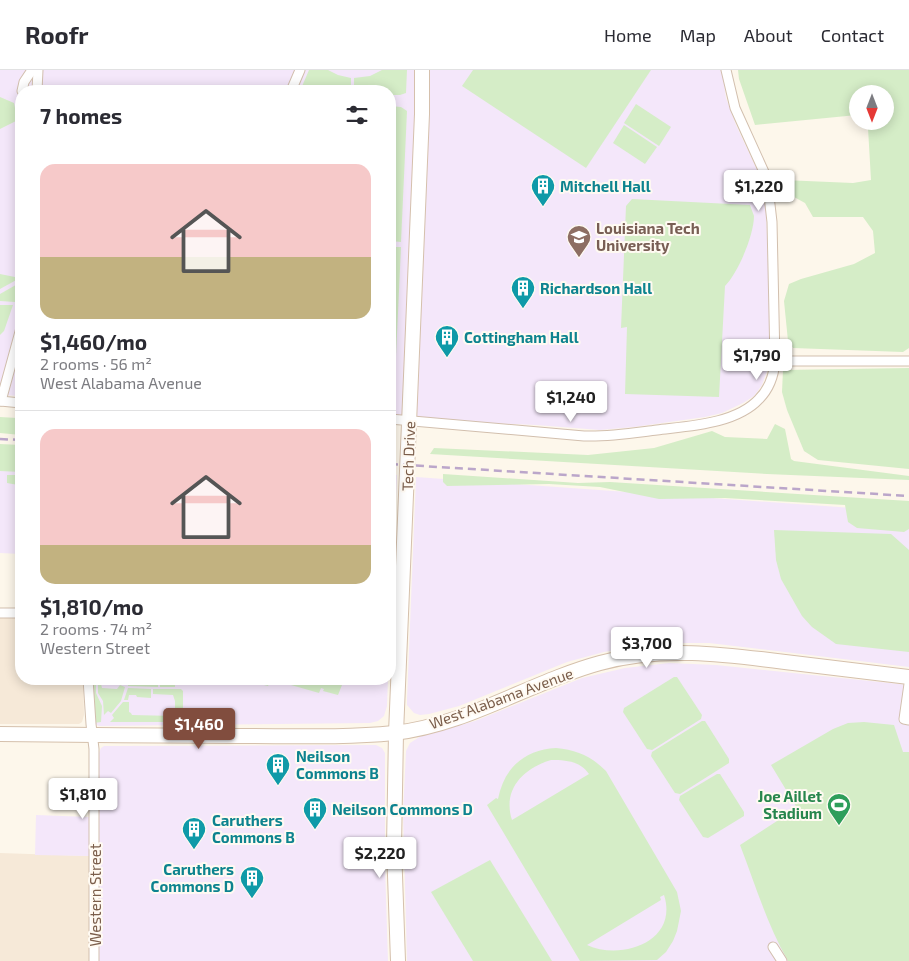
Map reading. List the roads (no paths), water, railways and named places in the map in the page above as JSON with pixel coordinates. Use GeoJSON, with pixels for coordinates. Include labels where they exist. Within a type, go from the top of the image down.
{"type":"FeatureCollection","features":[{"type":"Feature","properties":{"kind":"main road","name":"Tech Drive"},"geometry":{"type":"LineString","coordinates":[[398,961],[394,847],[396,733],[423,108],[422,70]]}},
{"type":"Feature","properties":{"kind":"main road","name":"West Alabama Avenue"},"geometry":{"type":"LineString","coordinates":[[0,734],[337,736],[396,733],[435,725],[463,716],[578,670],[622,658],[644,655],[686,653],[727,655],[909,677]]}},
{"type":"Feature","properties":{"kind":"street"},"geometry":{"type":"LineString","coordinates":[[23,85],[32,70]]}},
{"type":"Feature","properties":{"kind":"street"},"geometry":{"type":"LineString","coordinates":[[37,85],[38,70]]}},
{"type":"Feature","properties":{"kind":"street"},"geometry":{"type":"LineString","coordinates":[[294,85],[300,70]]}},
{"type":"Feature","properties":{"kind":"street"},"geometry":{"type":"LineString","coordinates":[[396,419],[600,436],[704,424],[722,420],[749,408],[760,399],[774,372],[775,361],[772,222],[764,172],[735,108],[726,70]]}},
{"type":"Feature","properties":{"kind":"street"},"geometry":{"type":"LineString","coordinates":[[15,350],[1,401],[15,402]]}},
{"type":"Feature","properties":{"kind":"street"},"geometry":{"type":"LineString","coordinates":[[775,361],[909,361]]}},
{"type":"Feature","properties":{"kind":"street"},"geometry":{"type":"LineString","coordinates":[[0,613],[15,613]]}},
{"type":"Feature","properties":{"kind":"street"},"geometry":{"type":"LineString","coordinates":[[909,684],[904,719],[909,720]]}},
{"type":"Feature","properties":{"kind":"street","name":"Western Street"},"geometry":{"type":"LineString","coordinates":[[88,685],[90,724],[93,736],[95,796],[94,961]]}},
{"type":"Feature","properties":{"kind":"street"},"geometry":{"type":"LineString","coordinates":[[773,947],[782,961]]}},
{"type":"Feature","properties":{"kind":"railway"},"geometry":{"type":"LineString","coordinates":[[0,439],[15,440]]}},
{"type":"Feature","properties":{"kind":"railway"},"geometry":{"type":"LineString","coordinates":[[396,464],[909,496]]}},
{"type":"Feature","properties":{"kind":"place","name":"Mitchell Hall"},"geometry":{"type":"Point","coordinates":[543,207]}},
{"type":"Feature","properties":{"kind":"place","name":"Louisiana Tech University"},"geometry":{"type":"Point","coordinates":[579,258]}},
{"type":"Feature","properties":{"kind":"place","name":"Richardson Hall"},"geometry":{"type":"Point","coordinates":[523,309]}},
{"type":"Feature","properties":{"kind":"place","name":"Cottingham Hall"},"geometry":{"type":"Point","coordinates":[447,358]}},
{"type":"Feature","properties":{"kind":"place","name":"Neilson Commons B"},"geometry":{"type":"Point","coordinates":[278,786]}},
{"type":"Feature","properties":{"kind":"place","name":"Joe Aillet Stadium"},"geometry":{"type":"Point","coordinates":[839,826]}},
{"type":"Feature","properties":{"kind":"place","name":"Neilson Commons D"},"geometry":{"type":"Point","coordinates":[315,830]}},
{"type":"Feature","properties":{"kind":"place","name":"Caruthers Commons B"},"geometry":{"type":"Point","coordinates":[194,850]}},
{"type":"Feature","properties":{"kind":"place","name":"Caruthers Commons D"},"geometry":{"type":"Point","coordinates":[252,899]}}]}
